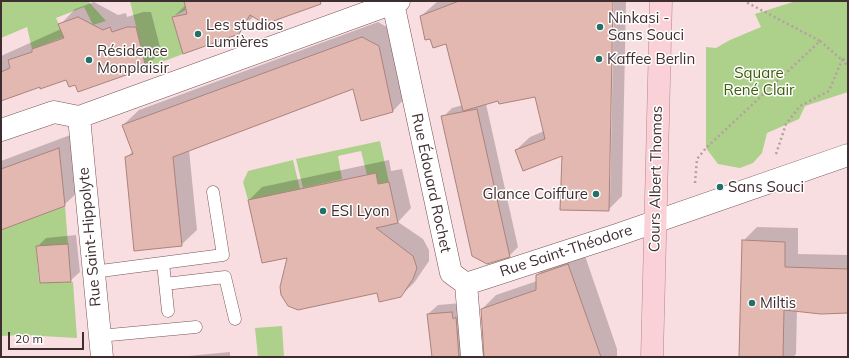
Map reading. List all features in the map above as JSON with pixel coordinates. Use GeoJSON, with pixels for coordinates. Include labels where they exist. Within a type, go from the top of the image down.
{"type":"FeatureCollection","features":[{"type":"Feature","properties":{"kind":"main road","name":"Cours Albert Thomas"},"geometry":{"type":"LineString","coordinates":[[652,357],[660,1]]}},
{"type":"Feature","properties":{"kind":"street"},"geometry":{"type":"LineString","coordinates":[[1,130],[54,112],[80,117],[396,2]]}},
{"type":"Feature","properties":{"kind":"street","name":"Rue Édouard Rochet"},"geometry":{"type":"LineString","coordinates":[[396,2],[451,273],[466,284]]}},
{"type":"Feature","properties":{"kind":"street","name":"Rue Saint-Hippolyte"},"geometry":{"type":"LineString","coordinates":[[80,117],[93,272],[102,357]]}},
{"type":"Feature","properties":{"kind":"street","name":"Rue Saint-Théodore"},"geometry":{"type":"LineString","coordinates":[[466,284],[692,209],[848,155]]}},
{"type":"Feature","properties":{"kind":"street"},"geometry":{"type":"LineString","coordinates":[[466,284],[472,357]]}},
{"type":"Feature","properties":{"kind":"lane"},"geometry":{"type":"LineString","coordinates":[[93,272],[223,255],[214,192]]}},
{"type":"Feature","properties":{"kind":"lane"},"geometry":{"type":"LineString","coordinates":[[163,263],[168,312]]}},
{"type":"Feature","properties":{"kind":"lane"},"geometry":{"type":"LineString","coordinates":[[165,284],[225,277],[235,319]]}},
{"type":"Feature","properties":{"kind":"lane"},"geometry":{"type":"LineString","coordinates":[[99,336],[196,327]]}},
{"type":"Feature","properties":{"kind":"path"},"geometry":{"type":"LineString","coordinates":[[746,2],[820,41],[848,66]]}},
{"type":"Feature","properties":{"kind":"path"},"geometry":{"type":"LineString","coordinates":[[692,209],[698,159],[706,148],[820,41]]}},
{"type":"Feature","properties":{"kind":"path"},"geometry":{"type":"LineString","coordinates":[[768,183],[786,124],[800,106],[829,91],[842,60],[848,58]]}},
{"type":"Feature","properties":{"kind":"green space"},"geometry":{"type":"Polygon","coordinates":[[[1,1],[88,1],[106,21],[93,25],[84,7],[56,18],[64,37],[32,49],[27,27],[1,38],[1,1]]]}},
{"type":"Feature","properties":{"kind":"green space"},"geometry":{"type":"Polygon","coordinates":[[[130,1],[204,1],[172,17],[183,54],[146,68],[130,1]]]}},
{"type":"Feature","properties":{"kind":"green space","name":"Square René Clair"},"geometry":{"type":"Polygon","coordinates":[[[796,1],[848,1],[848,92],[805,106],[799,119],[767,133],[762,153],[753,163],[740,168],[718,164],[706,148],[706,47],[716,48],[730,40],[761,27],[755,14],[796,1]]]}},
{"type":"Feature","properties":{"kind":"green space"},"geometry":{"type":"Polygon","coordinates":[[[380,141],[389,182],[378,184],[376,173],[367,175],[361,151],[338,156],[342,179],[303,188],[296,159],[380,141]]]}},
{"type":"Feature","properties":{"kind":"green space"},"geometry":{"type":"Polygon","coordinates":[[[293,160],[300,189],[248,200],[243,182],[248,171],[293,160]]]}},
{"type":"Feature","properties":{"kind":"green space"},"geometry":{"type":"Polygon","coordinates":[[[65,206],[68,244],[36,247],[39,282],[73,282],[77,338],[23,335],[1,336],[1,230],[65,206]]]}},
{"type":"Feature","properties":{"kind":"green space"},"geometry":{"type":"Polygon","coordinates":[[[282,326],[284,357],[258,357],[255,328],[282,326]]]}},
{"type":"Feature","properties":{"kind":"building"},"geometry":{"type":"Polygon","coordinates":[[[184,1],[320,1],[321,4],[265,24],[250,15],[239,34],[183,54],[172,17],[187,14],[184,1]]]}},
{"type":"Feature","properties":{"kind":"building"},"geometry":{"type":"Polygon","coordinates":[[[459,1],[613,1],[609,211],[560,210],[562,156],[523,171],[515,150],[545,139],[535,97],[499,104],[498,101],[463,111],[446,44],[433,48],[430,39],[425,40],[420,16],[459,1]]]}},
{"type":"Feature","properties":{"kind":"building","name":"Résidence Monplaisir"},"geometry":{"type":"Polygon","coordinates":[[[78,17],[103,30],[110,27],[112,32],[127,27],[136,27],[146,68],[78,92],[75,85],[69,87],[66,80],[40,89],[40,87],[1,101],[1,72],[10,68],[8,60],[32,52],[32,49],[64,38],[58,24],[78,17]]]}},
{"type":"Feature","properties":{"kind":"building"},"geometry":{"type":"Polygon","coordinates":[[[362,37],[379,46],[393,112],[361,121],[353,89],[173,157],[182,246],[134,251],[125,157],[133,154],[122,125],[362,37]]]}},
{"type":"Feature","properties":{"kind":"building"},"geometry":{"type":"Polygon","coordinates":[[[477,109],[510,257],[487,264],[472,256],[441,116],[477,109]]]}},
{"type":"Feature","properties":{"kind":"building"},"geometry":{"type":"Polygon","coordinates":[[[59,148],[65,206],[1,230],[1,169],[59,148]]]}},
{"type":"Feature","properties":{"kind":"building"},"geometry":{"type":"Polygon","coordinates":[[[376,173],[378,184],[389,182],[398,223],[376,228],[413,256],[417,268],[413,279],[401,297],[379,302],[377,293],[298,310],[288,306],[281,295],[280,287],[287,258],[262,263],[248,200],[376,173]]]}},
{"type":"Feature","properties":{"kind":"building"},"geometry":{"type":"Polygon","coordinates":[[[742,240],[785,242],[785,267],[848,269],[848,313],[821,314],[784,310],[783,357],[739,357],[742,240]]]}},
{"type":"Feature","properties":{"kind":"building"},"geometry":{"type":"Polygon","coordinates":[[[68,244],[71,282],[40,283],[36,246],[68,244]]]}},
{"type":"Feature","properties":{"kind":"building"},"geometry":{"type":"Polygon","coordinates":[[[568,264],[601,357],[484,357],[481,309],[536,290],[536,275],[568,264]]]}},
{"type":"Feature","properties":{"kind":"building"},"geometry":{"type":"Polygon","coordinates":[[[452,312],[453,319],[456,317],[459,357],[432,357],[427,314],[452,312]]]}},
{"type":"Feature","properties":{"kind":"place","name":"Ninkasi - Sans Souci"},"geometry":{"type":"Point","coordinates":[600,27]}},
{"type":"Feature","properties":{"kind":"place","name":"Les studios Lumières"},"geometry":{"type":"Point","coordinates":[198,34]}},
{"type":"Feature","properties":{"kind":"place","name":"Kaffee Berlin"},"geometry":{"type":"Point","coordinates":[599,59]}},
{"type":"Feature","properties":{"kind":"place","name":"Résidence Monplaisir"},"geometry":{"type":"Point","coordinates":[89,60]}},
{"type":"Feature","properties":{"kind":"place","name":"Sans Souci"},"geometry":{"type":"Point","coordinates":[720,187]}},
{"type":"Feature","properties":{"kind":"place","name":"Glance Coiffure"},"geometry":{"type":"Point","coordinates":[596,194]}},
{"type":"Feature","properties":{"kind":"place","name":"ESI Lyon"},"geometry":{"type":"Point","coordinates":[323,211]}},
{"type":"Feature","properties":{"kind":"place","name":"Miltis"},"geometry":{"type":"Point","coordinates":[752,303]}}]}
